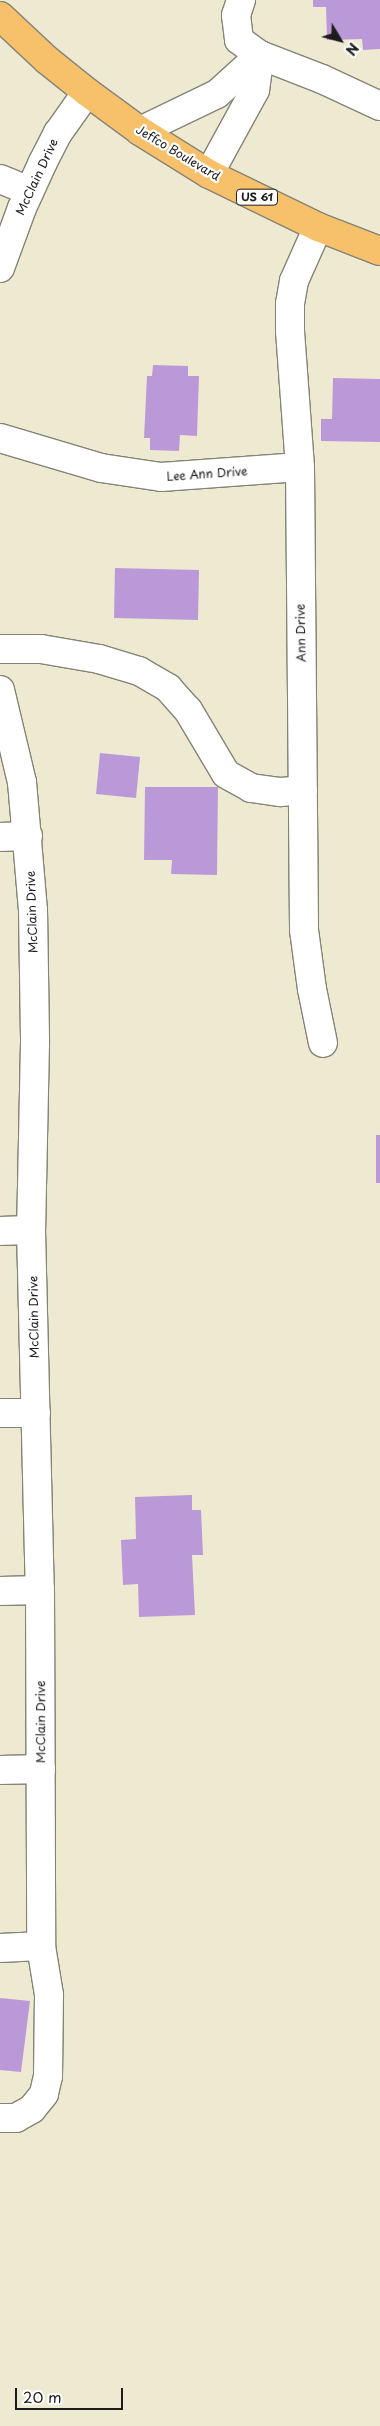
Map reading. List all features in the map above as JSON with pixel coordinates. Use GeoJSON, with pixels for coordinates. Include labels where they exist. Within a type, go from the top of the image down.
{"type":"FeatureCollection","features":[{"type":"Feature","properties":{"kind":"main road","name":"Jeffco Boulevard"},"geometry":{"type":"LineString","coordinates":[[0,16],[47,60],[87,92],[140,131],[209,174],[318,227],[380,251]]}},
{"type":"Feature","properties":{"kind":"street"},"geometry":{"type":"LineString","coordinates":[[241,0],[236,15],[239,40],[260,55],[322,79],[380,106]]}},
{"type":"Feature","properties":{"kind":"street"},"geometry":{"type":"LineString","coordinates":[[140,131],[217,94],[260,55]]}},
{"type":"Feature","properties":{"kind":"street"},"geometry":{"type":"LineString","coordinates":[[209,174],[254,90],[260,55]]}},
{"type":"Feature","properties":{"kind":"street","name":"McClain Drive"},"geometry":{"type":"LineString","coordinates":[[0,268],[30,191],[58,133],[87,92]]}},
{"type":"Feature","properties":{"kind":"street"},"geometry":{"type":"LineString","coordinates":[[0,179],[30,191]]}},
{"type":"Feature","properties":{"kind":"street","name":"Ann Drive"},"geometry":{"type":"LineString","coordinates":[[318,227],[294,281],[290,304],[290,331],[300,467],[304,930],[312,989],[323,1043]]}},
{"type":"Feature","properties":{"kind":"street","name":"Lee Ann Drive"},"geometry":{"type":"LineString","coordinates":[[0,438],[101,468],[161,477],[300,467]]}},
{"type":"Feature","properties":{"kind":"street"},"geometry":{"type":"LineString","coordinates":[[0,649],[41,649],[99,659],[138,671],[168,688],[188,710],[226,774],[251,788],[281,792],[303,790]]}},
{"type":"Feature","properties":{"kind":"street","name":"McClain Drive"},"geometry":{"type":"LineString","coordinates":[[0,690],[22,782],[33,910],[35,1043],[32,1230],[40,1590],[41,1946],[49,1996],[48,2076],[44,2094],[32,2109],[16,2118],[0,2118]]}},
{"type":"Feature","properties":{"kind":"street"},"geometry":{"type":"LineString","coordinates":[[0,837],[28,836]]}},
{"type":"Feature","properties":{"kind":"street"},"geometry":{"type":"LineString","coordinates":[[0,1231],[32,1230]]}},
{"type":"Feature","properties":{"kind":"street"},"geometry":{"type":"LineString","coordinates":[[0,1413],[36,1413]]}},
{"type":"Feature","properties":{"kind":"street"},"geometry":{"type":"LineString","coordinates":[[0,1591],[40,1590]]}},
{"type":"Feature","properties":{"kind":"street"},"geometry":{"type":"LineString","coordinates":[[0,1770],[41,1769]]}},
{"type":"Feature","properties":{"kind":"street"},"geometry":{"type":"LineString","coordinates":[[0,1948],[41,1946]]}},
{"type":"Feature","properties":{"kind":"building"},"geometry":{"type":"Polygon","coordinates":[[[313,0],[380,0],[380,49],[363,50],[362,39],[327,40],[326,7],[313,7],[313,0]]]}},
{"type":"Feature","properties":{"kind":"building"},"geometry":{"type":"Polygon","coordinates":[[[153,365],[188,366],[188,376],[199,376],[197,436],[180,435],[179,451],[150,450],[150,438],[144,438],[147,376],[152,376],[153,365]]]}},
{"type":"Feature","properties":{"kind":"building"},"geometry":{"type":"Polygon","coordinates":[[[333,378],[380,379],[380,442],[321,441],[321,419],[332,419],[333,378]]]}},
{"type":"Feature","properties":{"kind":"building"},"geometry":{"type":"Polygon","coordinates":[[[115,568],[199,570],[198,620],[114,618],[115,568]]]}},
{"type":"Feature","properties":{"kind":"building"},"geometry":{"type":"Polygon","coordinates":[[[100,753],[140,757],[136,798],[96,794],[100,753]]]}},
{"type":"Feature","properties":{"kind":"building"},"geometry":{"type":"Polygon","coordinates":[[[145,787],[218,787],[217,875],[171,874],[172,860],[144,860],[145,787]]]}},
{"type":"Feature","properties":{"kind":"building"},"geometry":{"type":"Polygon","coordinates":[[[376,1135],[380,1135],[380,1183],[376,1183],[376,1135]]]}},
{"type":"Feature","properties":{"kind":"building"},"geometry":{"type":"Polygon","coordinates":[[[192,1495],[192,1510],[201,1510],[203,1555],[192,1555],[195,1615],[139,1617],[138,1584],[123,1585],[121,1540],[136,1539],[135,1497],[192,1495]]]}},
{"type":"Feature","properties":{"kind":"building"},"geometry":{"type":"Polygon","coordinates":[[[0,1998],[30,2001],[21,2072],[0,2070],[0,1998]]]}}]}
